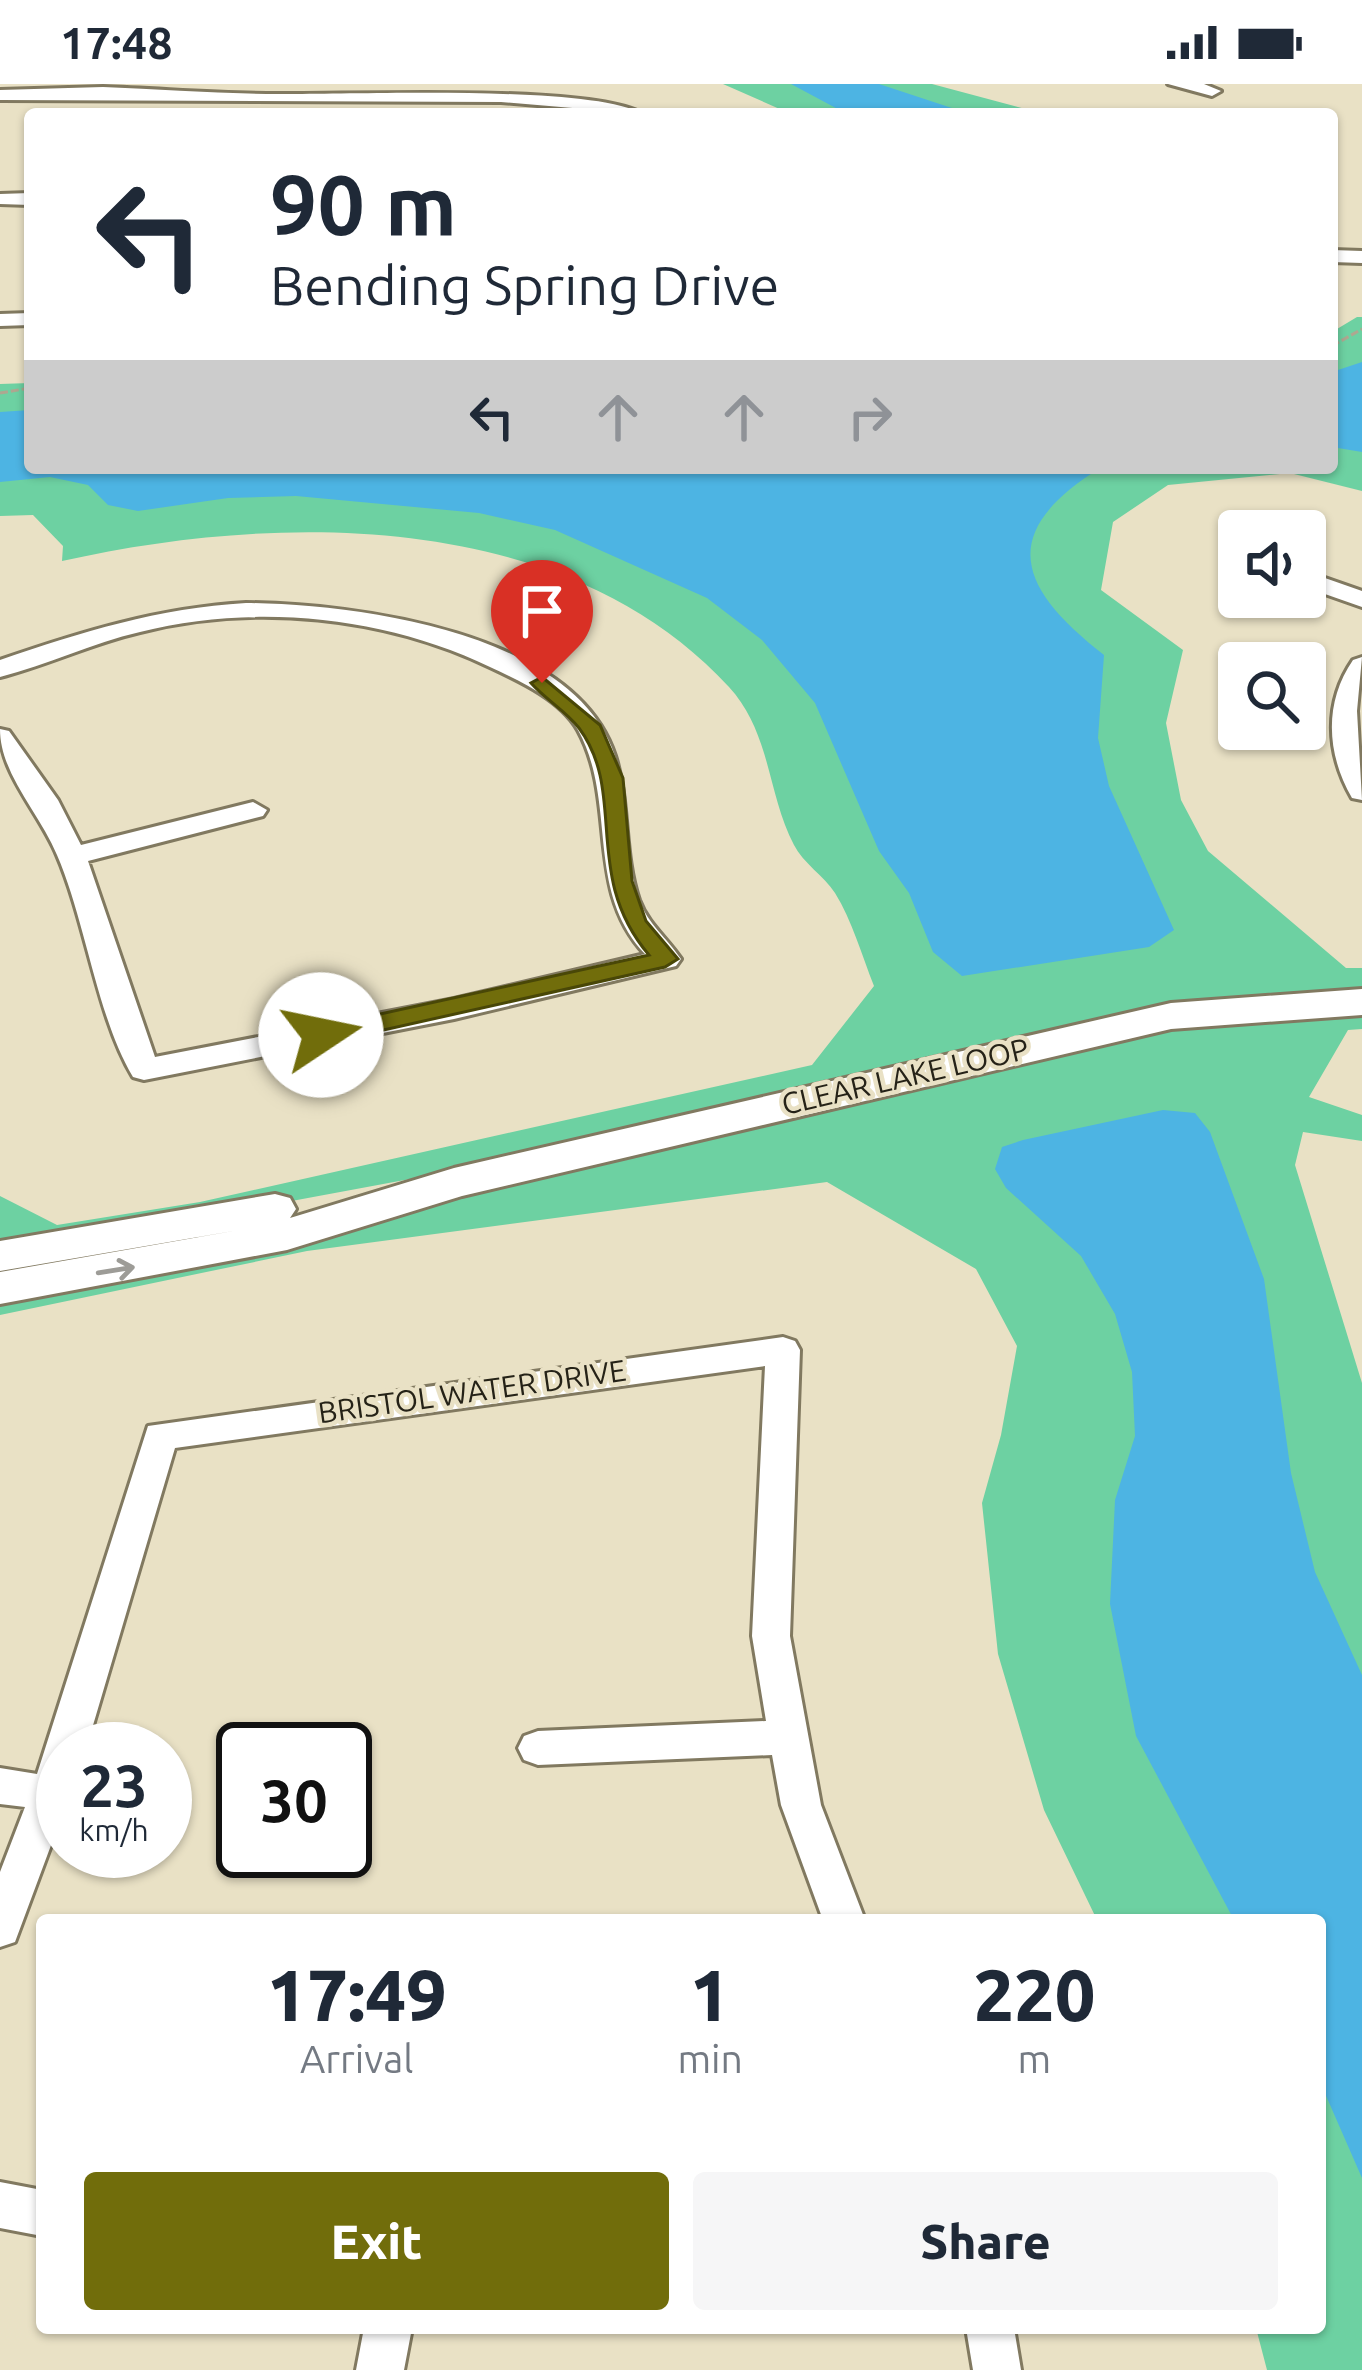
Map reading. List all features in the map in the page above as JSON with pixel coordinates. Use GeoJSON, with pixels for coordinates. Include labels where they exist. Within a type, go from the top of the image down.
{"type":"FeatureCollection","features":[{"type":"Feature","properties":{"kind":"street"},"geometry":{"type":"LineString","coordinates":[[1177,84],[1216,88]]}},
{"type":"Feature","properties":{"kind":"street"},"geometry":{"type":"LineString","coordinates":[[0,95],[277,107],[499,92],[584,100],[613,108]]}},
{"type":"Feature","properties":{"kind":"street"},"geometry":{"type":"LineString","coordinates":[[3,199],[24,199]]}},
{"type":"Feature","properties":{"kind":"street"},"geometry":{"type":"LineString","coordinates":[[1326,586],[1362,600]]}},
{"type":"Feature","properties":{"kind":"street"},"geometry":{"type":"LineString","coordinates":[[0,669],[160,620],[276,612],[382,619],[464,641],[542,683],[589,725],[611,778],[620,881],[635,923],[665,959],[454,1009],[144,1070],[72,856],[9,766],[0,737]]}},
{"type":"Feature","properties":{"kind":"street"},"geometry":{"type":"LineString","coordinates":[[1362,665],[1354,674],[1341,735],[1362,792]]}},
{"type":"Feature","properties":{"kind":"street"},"geometry":{"type":"LineString","coordinates":[[72,856],[253,810]]}},
{"type":"Feature","properties":{"kind":"street","name":"CLEAR LAKE LOOP"},"geometry":{"type":"LineString","coordinates":[[0,1288],[157,1264],[369,1216],[454,1184],[1171,1016],[1362,1002]]}},
{"type":"Feature","properties":{"kind":"street","name":"CLEAR LAKE LOOP"},"geometry":{"type":"LineString","coordinates":[[0,1256],[366,1191],[454,1184]]}},
{"type":"Feature","properties":{"kind":"street","name":"BRISTOL WATER DRIVE"},"geometry":{"type":"LineString","coordinates":[[74,1722],[160,1436],[783,1350],[771,1636],[786,1737]]}},
{"type":"Feature","properties":{"kind":"street"},"geometry":{"type":"LineString","coordinates":[[538,1748],[786,1737],[801,1804],[842,1914]]}},
{"type":"Feature","properties":{"kind":"street"},"geometry":{"type":"LineString","coordinates":[[0,1786],[36,1780]]}},
{"type":"Feature","properties":{"kind":"street"},"geometry":{"type":"LineString","coordinates":[[0,1928],[12,1865],[36,1819]]}},
{"type":"Feature","properties":{"kind":"street"},"geometry":{"type":"LineString","coordinates":[[0,2205],[36,2212]]}},
{"type":"Feature","properties":{"kind":"street"},"geometry":{"type":"LineString","coordinates":[[380,2370],[387,2334]]}},
{"type":"Feature","properties":{"kind":"street"},"geometry":{"type":"LineString","coordinates":[[990,2334],[997,2370]]}},
{"type":"Feature","properties":{"kind":"green space"},"geometry":{"type":"Polygon","coordinates":[[[723,84],[932,84],[1022,108],[777,108],[723,84]]]}},
{"type":"Feature","properties":{"kind":"green space"},"geometry":{"type":"Polygon","coordinates":[[[1362,317],[1362,491],[1294,474],[1338,474],[1338,328],[1362,317]]]}},
{"type":"Feature","properties":{"kind":"green space"},"geometry":{"type":"Polygon","coordinates":[[[24,383],[24,474],[1280,474],[1168,485],[1113,522],[1101,590],[1183,650],[1166,723],[1181,800],[1208,851],[1346,968],[1362,968],[1362,990],[464,1169],[114,1234],[0,1248],[0,1196],[57,1225],[200,1202],[812,1065],[874,986],[841,904],[794,845],[761,743],[743,705],[662,628],[586,585],[503,556],[416,539],[326,532],[235,535],[62,561],[63,546],[33,515],[0,516],[0,384],[24,383]]]}},
{"type":"Feature","properties":{"kind":"green space"},"geometry":{"type":"Polygon","coordinates":[[[1362,1015],[1362,1029],[1348,1030],[1309,1097],[1362,1115],[1362,1141],[1303,1132],[1295,1165],[1362,1383],[1362,2370],[1267,2370],[1258,2334],[1326,2334],[1326,1914],[1094,1914],[1044,1810],[998,1654],[982,1503],[1001,1435],[1017,1346],[976,1269],[827,1182],[307,1251],[0,1315],[0,1290],[446,1195],[810,1107],[1165,1031],[1362,1015]]]}},
{"type":"Feature","properties":{"kind":"water"},"geometry":{"type":"Polygon","coordinates":[[[791,84],[879,84],[952,108],[836,108],[791,84]]]}},
{"type":"Feature","properties":{"kind":"water"},"geometry":{"type":"Polygon","coordinates":[[[1362,362],[1362,452],[1338,448],[1338,370],[1362,362]]]}},
{"type":"Feature","properties":{"kind":"water"},"geometry":{"type":"Polygon","coordinates":[[[24,410],[24,474],[1092,474],[1045,515],[1033,538],[1031,561],[1052,607],[1104,655],[1098,738],[1109,786],[1174,930],[1149,947],[962,976],[933,952],[909,893],[879,851],[815,703],[762,640],[707,598],[555,530],[479,513],[296,496],[228,498],[138,511],[108,505],[88,485],[50,477],[0,482],[0,412],[24,410]]]}},
{"type":"Feature","properties":{"kind":"water"},"geometry":{"type":"Polygon","coordinates":[[[1163,1110],[1195,1113],[1210,1132],[1264,1279],[1291,1473],[1315,1572],[1362,1675],[1362,2178],[1326,2096],[1326,1914],[1231,1914],[1136,1736],[1110,1604],[1115,1500],[1135,1436],[1132,1372],[1115,1314],[1081,1256],[1006,1188],[995,1169],[1002,1147],[1163,1110]]]}},
{"type":"Feature","properties":{"kind":"route"},"geometry":{"type":"LineString","coordinates":[[321,1035],[665,959],[635,923],[620,881],[611,778],[589,725],[542,683]]}}]}
